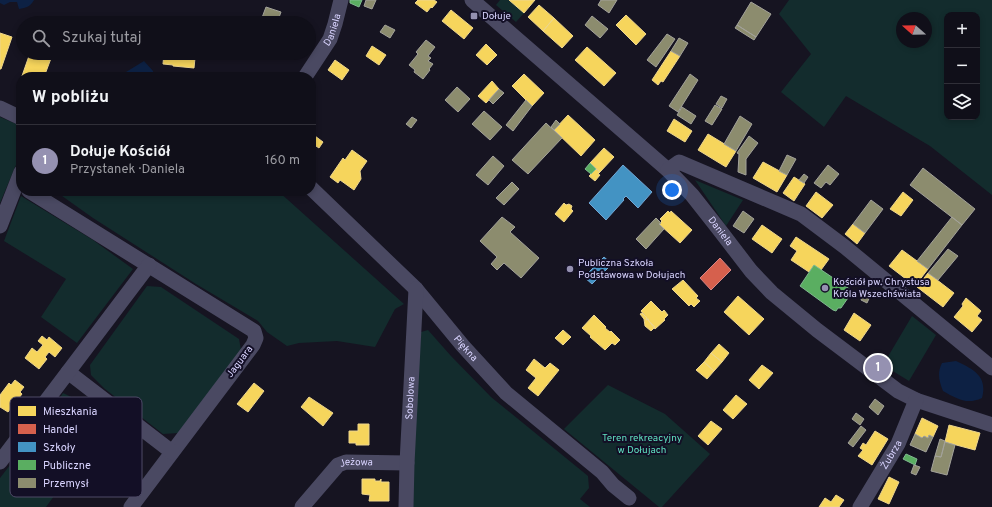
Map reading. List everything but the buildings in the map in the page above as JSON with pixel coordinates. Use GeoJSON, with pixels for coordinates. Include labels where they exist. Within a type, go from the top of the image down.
{"type":"FeatureCollection","features":[{"type":"Feature","properties":{"kind":"street","name":"Daniela"},"geometry":{"type":"LineString","coordinates":[[308,72],[330,39],[341,0]]}},
{"type":"Feature","properties":{"kind":"street","name":"Daniela"},"geometry":{"type":"LineString","coordinates":[[472,0],[668,170],[692,195],[751,271],[772,293],[801,318],[898,391],[916,400],[992,425]]}},
{"type":"Feature","properties":{"kind":"street"},"geometry":{"type":"LineString","coordinates":[[0,108],[16,116]]}},
{"type":"Feature","properties":{"kind":"street"},"geometry":{"type":"LineString","coordinates":[[668,170],[680,162],[801,214],[845,247],[992,368]]}},
{"type":"Feature","properties":{"kind":"street","name":"Piękna"},"geometry":{"type":"LineString","coordinates":[[316,193],[416,289],[463,346],[506,393],[602,472],[613,485],[629,498]]}},
{"type":"Feature","properties":{"kind":"street"},"geometry":{"type":"LineString","coordinates":[[0,226],[16,195]]}},
{"type":"Feature","properties":{"kind":"street","name":"Jaguara"},"geometry":{"type":"LineString","coordinates":[[42,196],[254,331],[256,338],[253,345],[142,492]]}},
{"type":"Feature","properties":{"kind":"street"},"geometry":{"type":"LineString","coordinates":[[49,397],[149,265]]}},
{"type":"Feature","properties":{"kind":"street","name":"Sobolowa"},"geometry":{"type":"LineString","coordinates":[[406,507],[416,289]]}},
{"type":"Feature","properties":{"kind":"street"},"geometry":{"type":"LineString","coordinates":[[68,372],[100,397]]}},
{"type":"Feature","properties":{"kind":"street","name":"Żubrza"},"geometry":{"type":"LineString","coordinates":[[860,507],[898,444],[916,400]]}},
{"type":"Feature","properties":{"kind":"street"},"geometry":{"type":"LineString","coordinates":[[142,429],[172,452]]}},
{"type":"Feature","properties":{"kind":"street"},"geometry":{"type":"LineString","coordinates":[[0,462],[10,449]]}},
{"type":"Feature","properties":{"kind":"street","name":"Jeżowa"},"geometry":{"type":"LineString","coordinates":[[302,507],[338,465],[346,462],[407,463]]}},
{"type":"Feature","properties":{"kind":"street","name":"Jaguara"},"geometry":{"type":"LineString","coordinates":[[131,507],[138,497]]}},
{"type":"Feature","properties":{"kind":"green space"},"geometry":{"type":"Polygon","coordinates":[[[500,0],[509,0],[524,13],[516,22],[496,5],[500,0]]]}},
{"type":"Feature","properties":{"kind":"green space"},"geometry":{"type":"Polygon","coordinates":[[[789,0],[992,0],[992,195],[930,146],[846,96],[824,127],[781,92],[811,54],[779,14],[789,0]]]}},
{"type":"Feature","properties":{"kind":"green space"},"geometry":{"type":"Polygon","coordinates":[[[0,117],[16,124],[16,165],[0,203],[0,117]]]}},
{"type":"Feature","properties":{"kind":"green space"},"geometry":{"type":"Polygon","coordinates":[[[695,180],[743,200],[726,226],[695,180]]]}},
{"type":"Feature","properties":{"kind":"green space"},"geometry":{"type":"Polygon","coordinates":[[[21,196],[93,240],[133,269],[77,343],[41,317],[66,279],[4,241],[21,196]]]}},
{"type":"Feature","properties":{"kind":"green space"},"geometry":{"type":"Polygon","coordinates":[[[62,196],[284,196],[404,304],[395,309],[375,347],[337,341],[299,343],[287,346],[267,332],[258,321],[196,284],[93,218],[62,196]]]}},
{"type":"Feature","properties":{"kind":"green space"},"geometry":{"type":"Polygon","coordinates":[[[147,286],[161,287],[239,339],[241,350],[178,433],[163,434],[142,418],[142,397],[115,397],[91,375],[90,365],[147,286]]]}},
{"type":"Feature","properties":{"kind":"green space"},"geometry":{"type":"Polygon","coordinates":[[[912,316],[936,335],[909,381],[883,365],[912,316]]]}},
{"type":"Feature","properties":{"kind":"green space"},"geometry":{"type":"Polygon","coordinates":[[[428,330],[491,397],[588,476],[589,488],[580,499],[590,507],[413,507],[415,398],[421,332],[428,330]]]}},
{"type":"Feature","properties":{"kind":"green space","name":"Teren rekreacyjny w Dołujach"},"geometry":{"type":"Polygon","coordinates":[[[608,385],[665,414],[710,454],[662,507],[659,507],[564,429],[608,385]]]}},
{"type":"Feature","properties":{"kind":"green space"},"geometry":{"type":"Polygon","coordinates":[[[63,393],[71,397],[60,397],[63,393]]]}},
{"type":"Feature","properties":{"kind":"green space"},"geometry":{"type":"Polygon","coordinates":[[[10,465],[10,497],[53,497],[46,507],[0,507],[0,478],[10,465]]]}},
{"type":"Feature","properties":{"kind":"water"},"geometry":{"type":"Polygon","coordinates":[[[0,0],[34,0],[28,6],[19,9],[17,2],[10,2],[4,5],[0,3],[0,0]]]}},
{"type":"Feature","properties":{"kind":"water"},"geometry":{"type":"Polygon","coordinates":[[[144,61],[153,72],[126,72],[144,61]]]}},
{"type":"Feature","properties":{"kind":"water"},"geometry":{"type":"Polygon","coordinates":[[[956,361],[978,374],[983,384],[982,398],[967,401],[958,399],[943,391],[939,377],[939,370],[942,363],[956,361]]]}},
{"type":"Feature","properties":{"kind":"place","name":"Dołuje"},"geometry":{"type":"Point","coordinates":[474,16]}},
{"type":"Feature","properties":{"kind":"place","name":"Publiczna Szkoła Podstawowa w Dołujach"},"geometry":{"type":"Point","coordinates":[570,269]}},
{"type":"Feature","properties":{"kind":"place","name":"Kościół pw. Chrystusa Króla Wszechświata"},"geometry":{"type":"Point","coordinates":[825,288]}},
{"type":"Feature","properties":{"kind":"place","name":"Dołuje Kościół"},"geometry":{"type":"Point","coordinates":[878,368]}}]}
